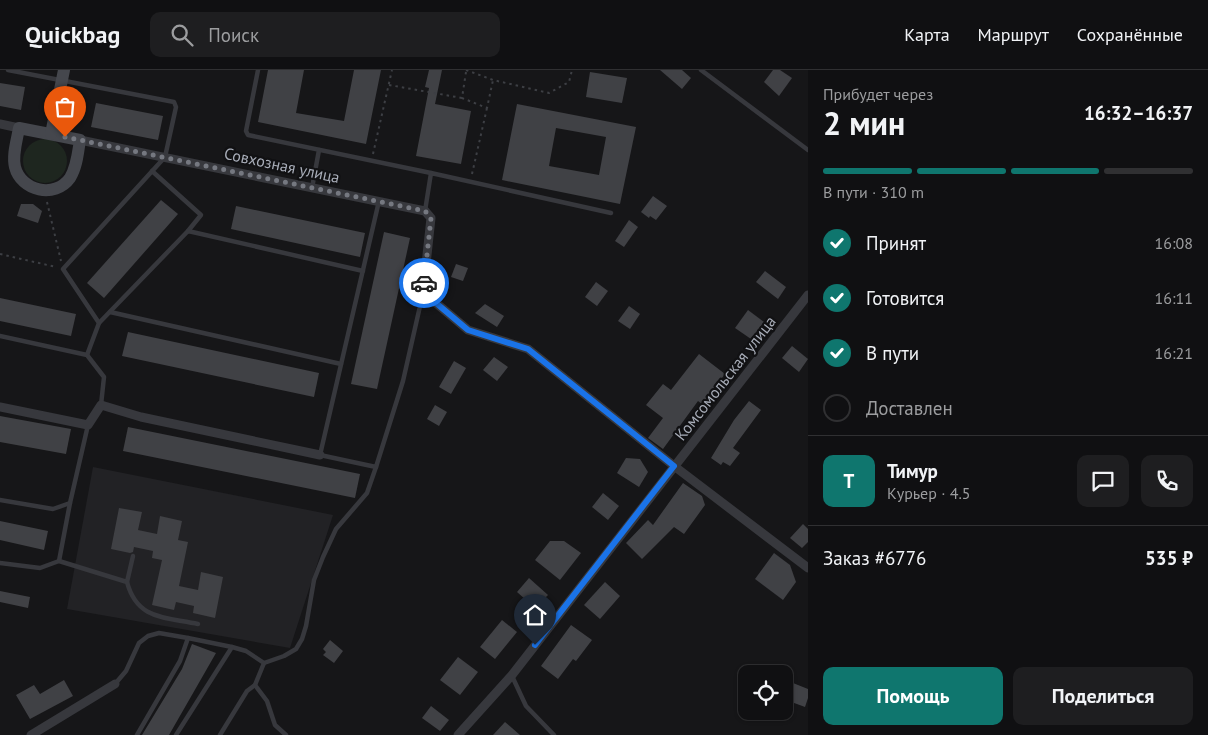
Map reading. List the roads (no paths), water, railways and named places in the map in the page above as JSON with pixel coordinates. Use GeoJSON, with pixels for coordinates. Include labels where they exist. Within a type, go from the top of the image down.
{"type":"FeatureCollection","features":[{"type":"Feature","properties":{"kind":"street"},"geometry":{"type":"LineString","coordinates":[[51,134],[63,75]]}},
{"type":"Feature","properties":{"kind":"street","name":"Совхозная улица"},"geometry":{"type":"LineString","coordinates":[[0,124],[425,211]]}},
{"type":"Feature","properties":{"kind":"street"},"geometry":{"type":"LineString","coordinates":[[19,128],[14,165],[18,176],[26,184],[38,190],[60,187],[69,180],[76,164],[80,140]]}},
{"type":"Feature","properties":{"kind":"street"},"geometry":{"type":"LineString","coordinates":[[425,211],[431,218],[423,292],[468,330],[528,349],[674,466],[808,568]]}},
{"type":"Feature","properties":{"kind":"street","name":"Комсомольская улица"},"geometry":{"type":"LineString","coordinates":[[458,735],[512,675],[808,295]]}},
{"type":"Feature","properties":{"kind":"street"},"geometry":{"type":"LineString","coordinates":[[0,407],[88,425],[101,404],[142,417],[320,455]]}},
{"type":"Feature","properties":{"kind":"street"},"geometry":{"type":"LineString","coordinates":[[31,735],[115,684]]}},
{"type":"Feature","properties":{"kind":"lane"},"geometry":{"type":"LineString","coordinates":[[8,70],[63,75],[174,102],[176,107],[165,157],[63,269],[99,323]]}},
{"type":"Feature","properties":{"kind":"lane"},"geometry":{"type":"LineString","coordinates":[[258,70],[246,132],[248,135],[611,213]]}},
{"type":"Feature","properties":{"kind":"lane"},"geometry":{"type":"LineString","coordinates":[[701,70],[808,150]]}},
{"type":"Feature","properties":{"kind":"lane"},"geometry":{"type":"LineString","coordinates":[[312,188],[319,150]]}},
{"type":"Feature","properties":{"kind":"lane"},"geometry":{"type":"LineString","coordinates":[[86,355],[99,323],[188,231],[201,215],[152,171]]}},
{"type":"Feature","properties":{"kind":"lane"},"geometry":{"type":"LineString","coordinates":[[425,211],[431,173]]}},
{"type":"Feature","properties":{"kind":"lane"},"geometry":{"type":"LineString","coordinates":[[376,467],[320,455],[379,201]]}},
{"type":"Feature","properties":{"kind":"lane"},"geometry":{"type":"LineString","coordinates":[[188,231],[363,271]]}},
{"type":"Feature","properties":{"kind":"lane"},"geometry":{"type":"LineString","coordinates":[[220,735],[247,691],[255,685],[264,663],[284,656],[296,648],[302,638],[314,580],[323,556],[336,529],[367,493],[403,381],[423,292]]}},
{"type":"Feature","properties":{"kind":"lane"},"geometry":{"type":"LineString","coordinates":[[110,312],[341,364]]}},
{"type":"Feature","properties":{"kind":"lane"},"geometry":{"type":"LineString","coordinates":[[0,336],[86,355],[104,377],[101,404]]}},
{"type":"Feature","properties":{"kind":"lane"},"geometry":{"type":"LineString","coordinates":[[59,561],[88,425]]}},
{"type":"Feature","properties":{"kind":"lane"},"geometry":{"type":"LineString","coordinates":[[0,500],[52,508],[70,503]]}},
{"type":"Feature","properties":{"kind":"lane"},"geometry":{"type":"LineString","coordinates":[[133,556],[127,582],[130,594],[139,607],[149,613],[198,624]]}},
{"type":"Feature","properties":{"kind":"lane"},"geometry":{"type":"LineString","coordinates":[[0,563],[40,568],[59,561],[127,582]]}},
{"type":"Feature","properties":{"kind":"lane"},"geometry":{"type":"LineString","coordinates":[[115,684],[126,671],[134,650],[139,643],[148,636],[159,633],[232,647],[250,653],[264,663]]}},
{"type":"Feature","properties":{"kind":"lane"},"geometry":{"type":"LineString","coordinates":[[137,735],[180,661],[188,638]]}},
{"type":"Feature","properties":{"kind":"lane"},"geometry":{"type":"LineString","coordinates":[[176,735],[232,647]]}},
{"type":"Feature","properties":{"kind":"lane"},"geometry":{"type":"LineString","coordinates":[[512,675],[526,706],[554,735]]}},
{"type":"Feature","properties":{"kind":"lane"},"geometry":{"type":"LineString","coordinates":[[255,685],[267,701],[275,725],[286,735]]}}]}
